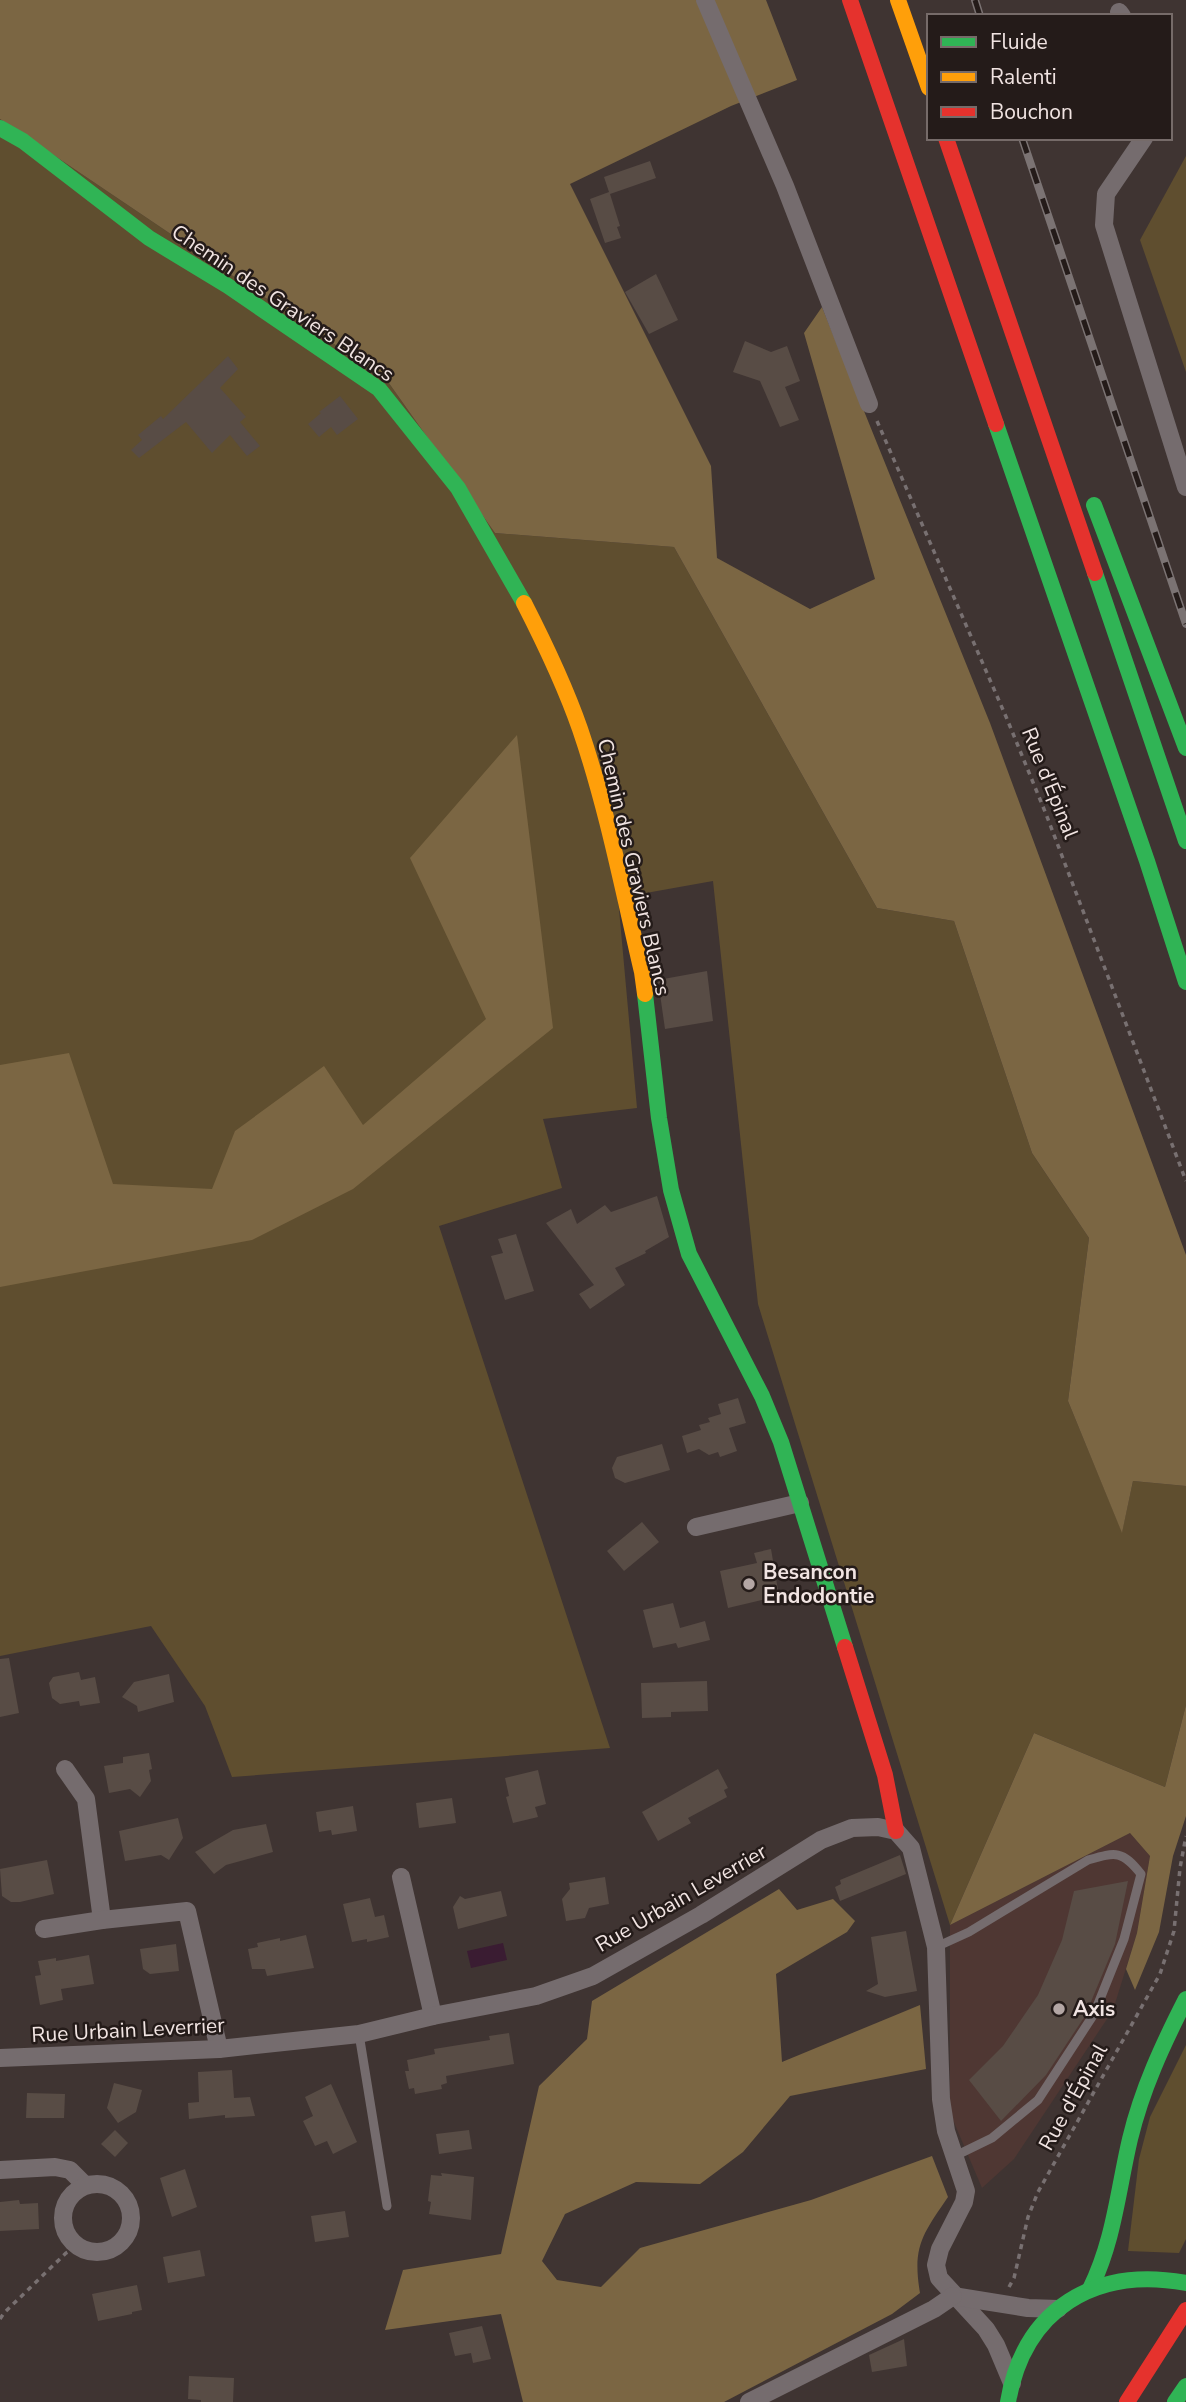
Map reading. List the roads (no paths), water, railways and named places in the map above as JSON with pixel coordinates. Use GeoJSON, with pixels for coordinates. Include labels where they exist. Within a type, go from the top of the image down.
{"type":"FeatureCollection","features":[{"type":"Feature","properties":{"kind":"main road"},"geometry":{"type":"LineString","coordinates":[[850,0],[1147,861],[1186,982]]}},
{"type":"Feature","properties":{"kind":"main road"},"geometry":{"type":"LineString","coordinates":[[898,0],[927,82]]}},
{"type":"Feature","properties":{"kind":"main road"},"geometry":{"type":"LineString","coordinates":[[913,42],[927,72]]}},
{"type":"Feature","properties":{"kind":"main road","name":"Chemin des Graviers Blancs"},"geometry":{"type":"LineString","coordinates":[[0,128],[23,141],[149,238],[228,286],[379,389],[458,488],[514,583],[552,659],[580,729],[604,814],[642,972],[659,1118],[669,1178],[689,1254],[762,1396],[781,1442],[885,1775],[896,1831]]}},
{"type":"Feature","properties":{"kind":"main road"},"geometry":{"type":"LineString","coordinates":[[947,140],[1186,841]]}},
{"type":"Feature","properties":{"kind":"main road"},"geometry":{"type":"LineString","coordinates":[[958,140],[980,187]]}},
{"type":"Feature","properties":{"kind":"main road"},"geometry":{"type":"LineString","coordinates":[[1088,487],[1186,748]]}},
{"type":"Feature","properties":{"kind":"main road"},"geometry":{"type":"LineString","coordinates":[[1090,2289],[1101,2270],[1112,2235],[1130,2138],[1142,2097],[1186,1999]]}},
{"type":"Feature","properties":{"kind":"main road"},"geometry":{"type":"LineString","coordinates":[[1008,2402],[1025,2347],[1058,2309],[1090,2289],[1117,2279],[1135,2277],[1186,2283]]}},
{"type":"Feature","properties":{"kind":"main road"},"geometry":{"type":"LineString","coordinates":[[1127,2402],[1186,2310]]}},
{"type":"Feature","properties":{"kind":"main road"},"geometry":{"type":"LineString","coordinates":[[1175,2402],[1186,2386]]}},
{"type":"Feature","properties":{"kind":"street"},"geometry":{"type":"LineString","coordinates":[[705,0],[785,186],[869,404]]}},
{"type":"Feature","properties":{"kind":"street"},"geometry":{"type":"LineString","coordinates":[[1143,140],[1106,194],[1104,225],[1186,487]]}},
{"type":"Feature","properties":{"kind":"street"},"geometry":{"type":"LineString","coordinates":[[696,1527],[800,1503]]}},
{"type":"Feature","properties":{"kind":"street"},"geometry":{"type":"LineString","coordinates":[[65,1769],[86,1799],[102,1920]]}},
{"type":"Feature","properties":{"kind":"street","name":"Rue Urbain Leverrier"},"geometry":{"type":"LineString","coordinates":[[0,2058],[219,2049],[359,2034],[536,1996],[593,1976],[701,1916],[821,1840],[852,1828],[878,1827],[896,1831]]}},
{"type":"Feature","properties":{"kind":"street"},"geometry":{"type":"LineString","coordinates":[[896,1831],[911,1848],[936,1947],[941,2099],[946,2131],[966,2190],[964,2202],[940,2249],[936,2265],[939,2278],[953,2296],[986,2329],[1012,2383]]}},
{"type":"Feature","properties":{"kind":"street"},"geometry":{"type":"LineString","coordinates":[[401,1877],[433,2016]]}},
{"type":"Feature","properties":{"kind":"street"},"geometry":{"type":"LineString","coordinates":[[44,1929],[187,1911],[219,2049]]}},
{"type":"Feature","properties":{"kind":"street"},"geometry":{"type":"LineString","coordinates":[[0,2170],[55,2167],[70,2171],[85,2185]]}},
{"type":"Feature","properties":{"kind":"street"},"geometry":{"type":"LineString","coordinates":[[96,2183],[118,2190],[131,2210],[128,2233],[112,2249],[100,2252],[78,2247],[64,2230],[63,2208],[68,2198],[85,2185],[96,2183]]}},
{"type":"Feature","properties":{"kind":"street"},"geometry":{"type":"LineString","coordinates":[[749,2402],[934,2309],[953,2296],[1028,2308],[1058,2309]]}},
{"type":"Feature","properties":{"kind":"lane"},"geometry":{"type":"LineString","coordinates":[[936,1947],[970,1932],[1088,1860],[1110,1853],[1129,1858],[1140,1874],[1124,1939],[1094,2014],[1038,2101],[992,2138],[956,2156]]}},
{"type":"Feature","properties":{"kind":"lane"},"geometry":{"type":"LineString","coordinates":[[359,2034],[387,2206]]}},
{"type":"Feature","properties":{"kind":"railway"},"geometry":{"type":"LineString","coordinates":[[975,0],[979,14]]}},
{"type":"Feature","properties":{"kind":"railway"},"geometry":{"type":"LineString","coordinates":[[1023,140],[1186,624]]}},
{"type":"Feature","properties":{"kind":"place","name":"Besancon Endodontie"},"geometry":{"type":"Point","coordinates":[749,1584]}},
{"type":"Feature","properties":{"kind":"place","name":"Axis"},"geometry":{"type":"Point","coordinates":[1059,2009]}}]}
